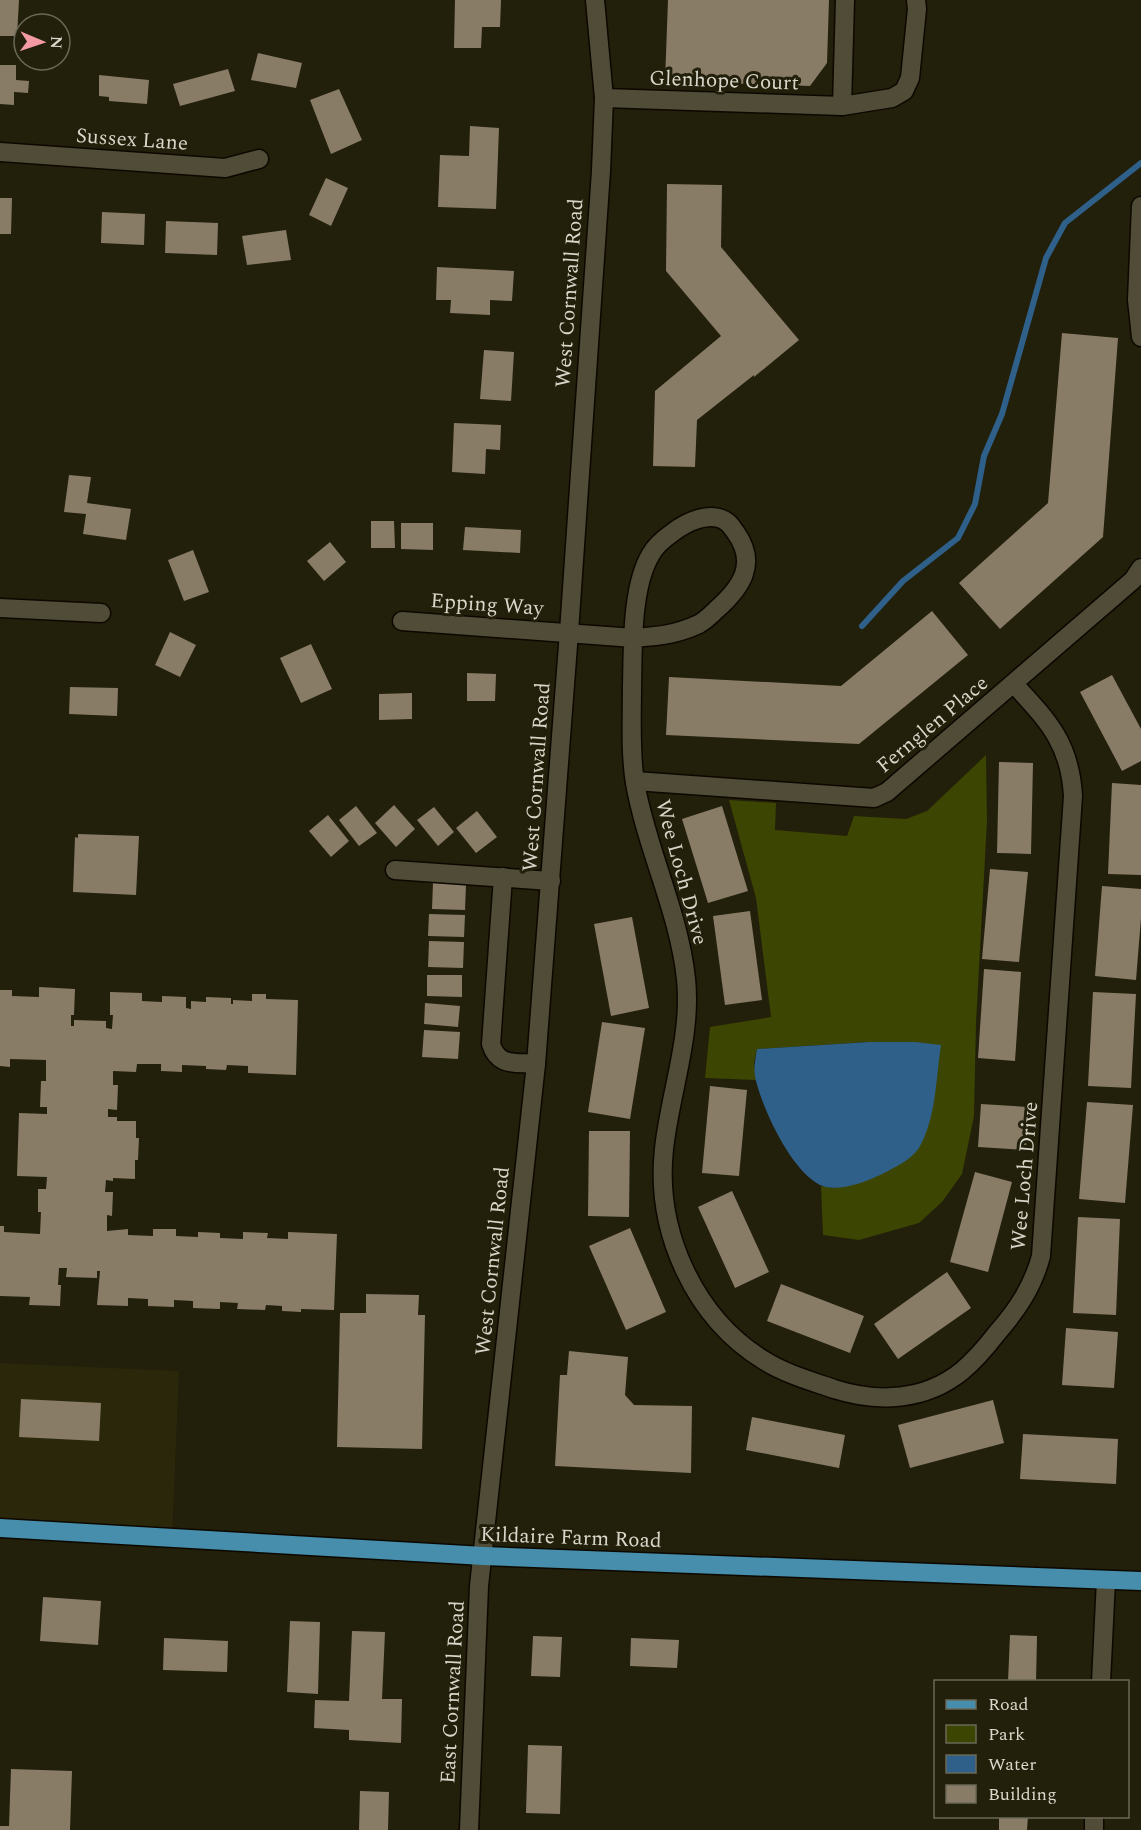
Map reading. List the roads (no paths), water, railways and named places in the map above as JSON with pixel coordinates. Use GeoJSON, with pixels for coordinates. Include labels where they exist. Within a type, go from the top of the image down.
{"type":"FeatureCollection","features":[{"type":"Feature","properties":{"kind":"main road","name":"Kildaire Farm Road"},"geometry":{"type":"LineString","coordinates":[[0,1528],[484,1556],[1141,1581]]}},
{"type":"Feature","properties":{"kind":"street","name":"West Cornwall Road"},"geometry":{"type":"LineString","coordinates":[[484,1556],[536,1064],[569,632],[601,171],[604,98],[595,0]]}},
{"type":"Feature","properties":{"kind":"street"},"geometry":{"type":"LineString","coordinates":[[842,106],[845,0]]}},
{"type":"Feature","properties":{"kind":"street","name":"Glenhope Court"},"geometry":{"type":"LineString","coordinates":[[604,98],[842,106],[892,98],[904,91],[910,78],[916,0]]}},
{"type":"Feature","properties":{"kind":"street","name":"Sussex Lane"},"geometry":{"type":"LineString","coordinates":[[0,152],[225,168],[259,159]]}},
{"type":"Feature","properties":{"kind":"street"},"geometry":{"type":"LineString","coordinates":[[1141,206],[1137,300],[1141,337]]}},
{"type":"Feature","properties":{"kind":"street","name":"Wee Loch Drive"},"geometry":{"type":"LineString","coordinates":[[634,638],[670,635],[703,622],[734,594],[744,574],[747,557],[741,540],[729,523],[717,517],[701,518],[672,533],[651,553],[641,578],[635,612],[634,638],[632,729],[635,781],[645,826],[680,945],[686,979],[685,1029],[664,1148],[663,1173],[667,1218],[685,1271],[706,1307],[719,1322],[764,1361],[796,1376],[864,1397],[909,1396],[944,1382],[962,1371],[1018,1308],[1036,1274],[1041,1256],[1073,796],[1068,762],[1054,730],[1014,684]]}},
{"type":"Feature","properties":{"kind":"street","name":"Fernglen Place"},"geometry":{"type":"LineString","coordinates":[[635,781],[874,798],[887,792],[1014,684],[1133,580],[1141,568]]}},
{"type":"Feature","properties":{"kind":"street"},"geometry":{"type":"LineString","coordinates":[[0,608],[101,613]]}},
{"type":"Feature","properties":{"kind":"street","name":"Epping Way"},"geometry":{"type":"LineString","coordinates":[[402,621],[634,638]]}},
{"type":"Feature","properties":{"kind":"street"},"geometry":{"type":"LineString","coordinates":[[395,870],[551,881]]}},
{"type":"Feature","properties":{"kind":"street"},"geometry":{"type":"LineString","coordinates":[[503,877],[491,1044],[500,1060],[536,1064]]}},
{"type":"Feature","properties":{"kind":"street","name":"East Cornwall Road"},"geometry":{"type":"LineString","coordinates":[[469,1830],[479,1597],[484,1556]]}},
{"type":"Feature","properties":{"kind":"street"},"geometry":{"type":"LineString","coordinates":[[1101,1680],[1106,1580]]}},
{"type":"Feature","properties":{"kind":"water"},"geometry":{"type":"Polygon","coordinates":[[[869,1042],[915,1042],[941,1045],[935,1098],[925,1137],[912,1156],[875,1177],[851,1186],[835,1188],[820,1185],[799,1167],[772,1124],[755,1077],[757,1049],[869,1042]]]}},
{"type":"Feature","properties":{"kind":"waterway"},"geometry":{"type":"LineString","coordinates":[[862,626],[903,581],[958,538],[975,504],[984,456],[1002,414],[1046,258],[1065,223],[1141,163]]}}]}
